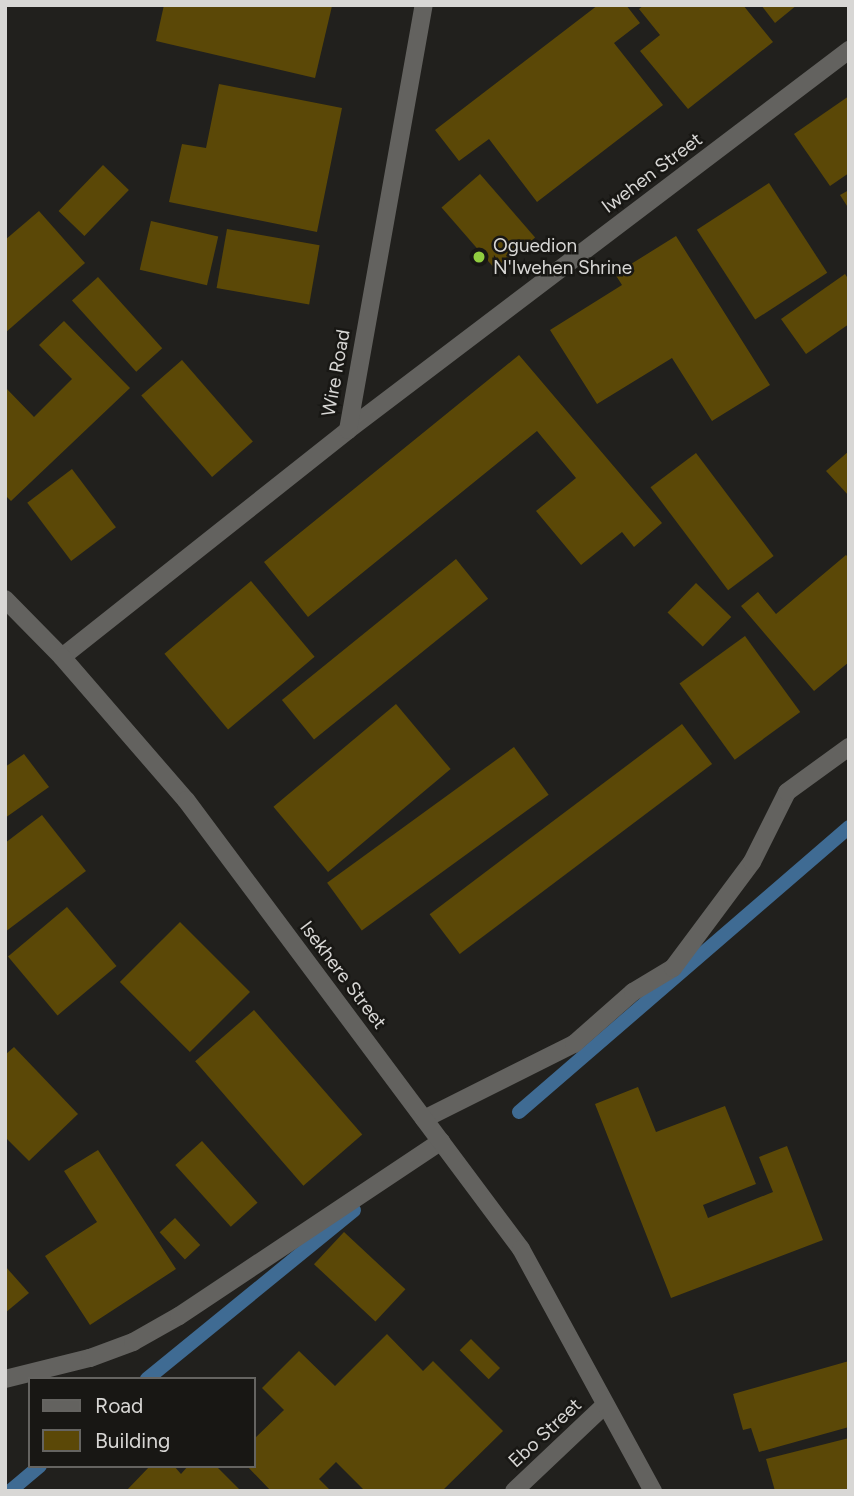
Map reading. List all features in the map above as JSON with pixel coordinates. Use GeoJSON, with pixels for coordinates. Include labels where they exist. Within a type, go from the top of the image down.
{"type":"FeatureCollection","features":[{"type":"Feature","properties":{"kind":"street","name":"Wire Road"},"geometry":{"type":"LineString","coordinates":[[62,657],[348,430],[424,5]]}},
{"type":"Feature","properties":{"kind":"street","name":"Iwehen Street"},"geometry":{"type":"LineString","coordinates":[[348,430],[849,50]]}},
{"type":"Feature","properties":{"kind":"street","name":"Isekhere Street"},"geometry":{"type":"LineString","coordinates":[[5,599],[62,657],[186,800],[521,1249],[604,1406],[653,1491]]}},
{"type":"Feature","properties":{"kind":"street"},"geometry":{"type":"LineString","coordinates":[[425,1119],[574,1044],[633,992],[673,968],[752,862],[786,792],[849,747]]}},
{"type":"Feature","properties":{"kind":"street"},"geometry":{"type":"LineString","coordinates":[[5,1379],[90,1358],[133,1342],[179,1316],[441,1141]]}},
{"type":"Feature","properties":{"kind":"street","name":"Ebo Street"},"geometry":{"type":"LineString","coordinates":[[514,1491],[604,1406]]}},
{"type":"Feature","properties":{"kind":"building"},"geometry":{"type":"Polygon","coordinates":[[[164,5],[332,6],[315,78],[156,41],[164,5]]]}},
{"type":"Feature","properties":{"kind":"building"},"geometry":{"type":"Polygon","coordinates":[[[598,5],[626,5],[640,23],[614,43],[663,105],[537,202],[489,139],[459,161],[435,130],[598,5]]]}},
{"type":"Feature","properties":{"kind":"building"},"geometry":{"type":"Polygon","coordinates":[[[644,5],[743,5],[773,42],[688,109],[640,51],[660,35],[639,9],[644,5]]]}},
{"type":"Feature","properties":{"kind":"building"},"geometry":{"type":"Polygon","coordinates":[[[761,5],[797,5],[775,23],[761,5]]]}},
{"type":"Feature","properties":{"kind":"building"},"geometry":{"type":"Polygon","coordinates":[[[219,84],[342,108],[317,232],[169,202],[182,144],[206,148],[219,84]]]}},
{"type":"Feature","properties":{"kind":"building"},"geometry":{"type":"Polygon","coordinates":[[[849,96],[849,173],[830,186],[794,134],[849,96]]]}},
{"type":"Feature","properties":{"kind":"building"},"geometry":{"type":"Polygon","coordinates":[[[103,165],[129,190],[84,236],[59,211],[103,165]]]}},
{"type":"Feature","properties":{"kind":"building"},"geometry":{"type":"Polygon","coordinates":[[[480,174],[535,237],[497,271],[442,207],[480,174]]]}},
{"type":"Feature","properties":{"kind":"building"},"geometry":{"type":"Polygon","coordinates":[[[769,183],[827,273],[755,320],[697,230],[769,183]]]}},
{"type":"Feature","properties":{"kind":"building"},"geometry":{"type":"Polygon","coordinates":[[[849,190],[849,209],[840,195],[849,190]]]}},
{"type":"Feature","properties":{"kind":"building"},"geometry":{"type":"Polygon","coordinates":[[[39,211],[85,263],[5,333],[5,240],[39,211]]]}},
{"type":"Feature","properties":{"kind":"building"},"geometry":{"type":"Polygon","coordinates":[[[151,221],[218,237],[207,285],[140,270],[151,221]]]}},
{"type":"Feature","properties":{"kind":"building"},"geometry":{"type":"Polygon","coordinates":[[[227,229],[320,245],[309,304],[217,288],[227,229]]]}},
{"type":"Feature","properties":{"kind":"building"},"geometry":{"type":"Polygon","coordinates":[[[676,236],[770,385],[712,421],[672,358],[597,404],[550,330],[622,285],[615,274],[676,236]]]}},
{"type":"Feature","properties":{"kind":"building"},"geometry":{"type":"Polygon","coordinates":[[[845,274],[849,280],[849,324],[806,354],[781,319],[845,274]]]}},
{"type":"Feature","properties":{"kind":"building"},"geometry":{"type":"Polygon","coordinates":[[[98,277],[162,348],[136,372],[72,300],[98,277]]]}},
{"type":"Feature","properties":{"kind":"building"},"geometry":{"type":"Polygon","coordinates":[[[64,321],[130,388],[11,501],[5,495],[5,387],[34,417],[72,379],[39,345],[64,321]]]}},
{"type":"Feature","properties":{"kind":"building"},"geometry":{"type":"Polygon","coordinates":[[[519,355],[662,523],[634,547],[622,532],[581,565],[536,511],[576,478],[537,431],[308,617],[264,562],[519,355]]]}},
{"type":"Feature","properties":{"kind":"building"},"geometry":{"type":"Polygon","coordinates":[[[182,360],[253,442],[212,477],[141,395],[182,360]]]}},
{"type":"Feature","properties":{"kind":"building"},"geometry":{"type":"Polygon","coordinates":[[[849,451],[849,496],[826,471],[849,451]]]}},
{"type":"Feature","properties":{"kind":"building"},"geometry":{"type":"Polygon","coordinates":[[[696,453],[774,556],[728,590],[650,487],[696,453]]]}},
{"type":"Feature","properties":{"kind":"building"},"geometry":{"type":"Polygon","coordinates":[[[72,469],[116,527],[71,561],[27,503],[72,469]]]}},
{"type":"Feature","properties":{"kind":"building"},"geometry":{"type":"Polygon","coordinates":[[[846,555],[849,558],[849,662],[814,691],[741,606],[758,592],[776,614],[846,555]]]}},
{"type":"Feature","properties":{"kind":"building"},"geometry":{"type":"Polygon","coordinates":[[[456,559],[488,599],[314,740],[282,700],[456,559]]]}},
{"type":"Feature","properties":{"kind":"building"},"geometry":{"type":"Polygon","coordinates":[[[251,581],[315,657],[228,729],[164,654],[251,581]]]}},
{"type":"Feature","properties":{"kind":"building"},"geometry":{"type":"Polygon","coordinates":[[[696,583],[731,617],[703,647],[668,612],[696,583]]]}},
{"type":"Feature","properties":{"kind":"building"},"geometry":{"type":"Polygon","coordinates":[[[745,636],[800,712],[735,760],[679,684],[745,636]]]}},
{"type":"Feature","properties":{"kind":"building"},"geometry":{"type":"Polygon","coordinates":[[[396,704],[451,769],[328,872],[273,807],[396,704]]]}},
{"type":"Feature","properties":{"kind":"building"},"geometry":{"type":"Polygon","coordinates":[[[682,724],[712,764],[460,954],[430,914],[682,724]]]}},
{"type":"Feature","properties":{"kind":"building"},"geometry":{"type":"Polygon","coordinates":[[[514,747],[549,795],[362,931],[327,883],[514,747]]]}},
{"type":"Feature","properties":{"kind":"building"},"geometry":{"type":"Polygon","coordinates":[[[24,754],[49,787],[5,818],[5,767],[24,754]]]}},
{"type":"Feature","properties":{"kind":"building"},"geometry":{"type":"Polygon","coordinates":[[[42,815],[86,871],[5,932],[5,843],[42,815]]]}},
{"type":"Feature","properties":{"kind":"building"},"geometry":{"type":"Polygon","coordinates":[[[67,907],[116,966],[58,1015],[8,956],[67,907]]]}},
{"type":"Feature","properties":{"kind":"building"},"geometry":{"type":"Polygon","coordinates":[[[180,922],[250,992],[190,1052],[120,982],[180,922]]]}},
{"type":"Feature","properties":{"kind":"building"},"geometry":{"type":"Polygon","coordinates":[[[254,1010],[362,1135],[303,1186],[195,1061],[254,1010]]]}},
{"type":"Feature","properties":{"kind":"building"},"geometry":{"type":"Polygon","coordinates":[[[14,1047],[78,1114],[29,1161],[5,1137],[5,1055],[14,1047]]]}},
{"type":"Feature","properties":{"kind":"building"},"geometry":{"type":"Polygon","coordinates":[[[638,1087],[656,1132],[725,1106],[756,1184],[703,1205],[708,1218],[773,1192],[759,1157],[787,1146],[823,1240],[671,1298],[595,1104],[638,1087]]]}},
{"type":"Feature","properties":{"kind":"building"},"geometry":{"type":"Polygon","coordinates":[[[202,1141],[258,1203],[231,1227],[175,1165],[202,1141]]]}},
{"type":"Feature","properties":{"kind":"building"},"geometry":{"type":"Polygon","coordinates":[[[98,1150],[176,1269],[90,1325],[45,1256],[97,1222],[64,1171],[98,1150]]]}},
{"type":"Feature","properties":{"kind":"building"},"geometry":{"type":"Polygon","coordinates":[[[175,1218],[200,1245],[185,1259],[160,1232],[175,1218]]]}},
{"type":"Feature","properties":{"kind":"building"},"geometry":{"type":"Polygon","coordinates":[[[344,1232],[405,1289],[375,1321],[314,1264],[344,1232]]]}},
{"type":"Feature","properties":{"kind":"building"},"geometry":{"type":"Polygon","coordinates":[[[5,1266],[29,1293],[5,1313],[5,1266]]]}},
{"type":"Feature","properties":{"kind":"building"},"geometry":{"type":"Polygon","coordinates":[[[387,1334],[423,1371],[433,1361],[503,1431],[442,1491],[365,1491],[336,1462],[319,1479],[331,1491],[271,1491],[249,1468],[256,1468],[256,1437],[284,1410],[262,1388],[299,1351],[335,1386],[387,1334]]]}},
{"type":"Feature","properties":{"kind":"building"},"geometry":{"type":"Polygon","coordinates":[[[471,1339],[500,1368],[489,1379],[460,1350],[471,1339]]]}},
{"type":"Feature","properties":{"kind":"building"},"geometry":{"type":"Polygon","coordinates":[[[849,1361],[849,1427],[759,1452],[751,1428],[743,1430],[733,1394],[849,1361]]]}},
{"type":"Feature","properties":{"kind":"building"},"geometry":{"type":"Polygon","coordinates":[[[849,1438],[849,1491],[775,1491],[766,1459],[849,1438]]]}},
{"type":"Feature","properties":{"kind":"building"},"geometry":{"type":"Polygon","coordinates":[[[148,1468],[176,1468],[181,1474],[186,1468],[218,1468],[241,1491],[126,1491],[148,1468]]]}},
{"type":"Feature","properties":{"kind":"waterway"},"geometry":{"type":"LineString","coordinates":[[519,1112],[849,827]]}},
{"type":"Feature","properties":{"kind":"waterway"},"geometry":{"type":"LineString","coordinates":[[149,1377],[354,1210]]}},
{"type":"Feature","properties":{"kind":"waterway"},"geometry":{"type":"LineString","coordinates":[[10,1491],[38,1468]]}},
{"type":"Feature","properties":{"kind":"place","name":"Oguedion N'Iwehen Shrine"},"geometry":{"type":"Point","coordinates":[479,257]}}]}
